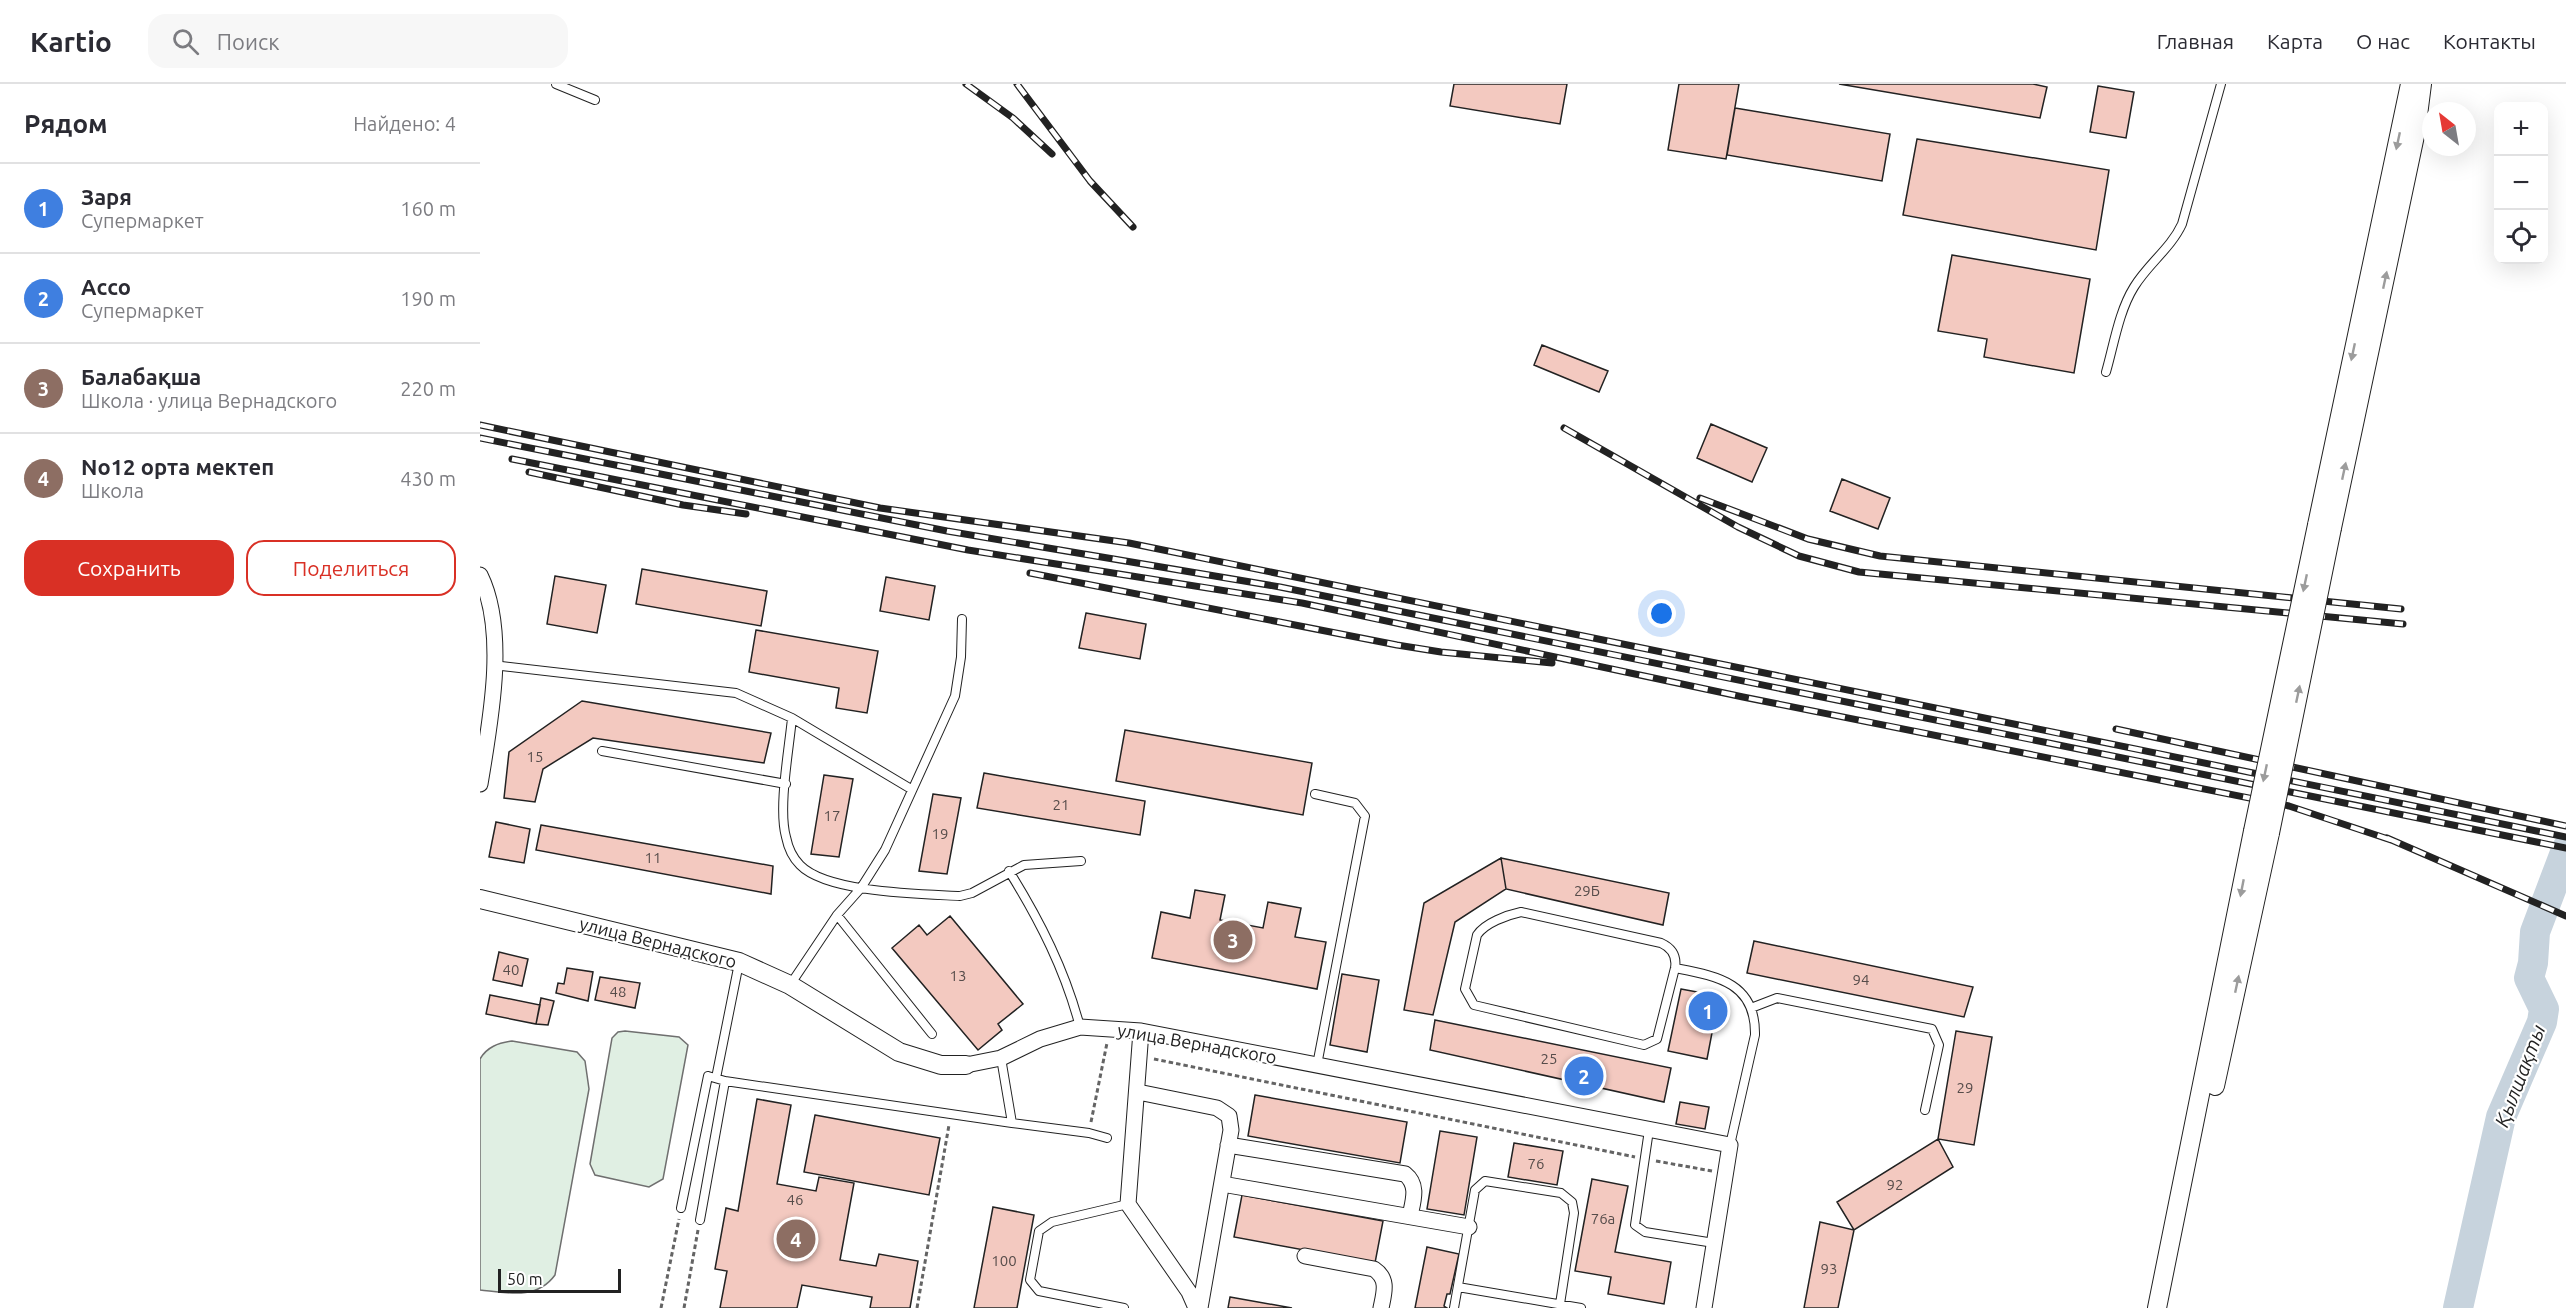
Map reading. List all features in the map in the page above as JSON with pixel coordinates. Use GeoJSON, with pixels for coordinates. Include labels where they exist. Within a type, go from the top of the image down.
{"type":"FeatureCollection","features":[{"type":"Feature","properties":{"kind":"street"},"geometry":{"type":"LineString","coordinates":[[2160,1307],[2325,527],[2410,84]]}},
{"type":"Feature","properties":{"kind":"street"},"geometry":{"type":"LineString","coordinates":[[2325,527],[2416,131],[2422,84]]}},
{"type":"Feature","properties":{"kind":"street"},"geometry":{"type":"LineString","coordinates":[[480,575],[491,603],[495,631],[480,784]]}},
{"type":"Feature","properties":{"kind":"street","name":"улица Вернадского"},"geometry":{"type":"LineString","coordinates":[[480,899],[739,962],[790,985],[899,1052],[941,1065],[966,1065],[1001,1058],[1040,1039],[1080,1027],[1141,1031],[1730,1145]]}},
{"type":"Feature","properties":{"kind":"street"},"geometry":{"type":"LineString","coordinates":[[1141,1031],[1128,1204],[1190,1292],[1198,1308]]}},
{"type":"Feature","properties":{"kind":"street"},"geometry":{"type":"LineString","coordinates":[[1138,1092],[1225,1111],[1231,1123],[1222,1184],[1198,1308]]}},
{"type":"Feature","properties":{"kind":"street"},"geometry":{"type":"LineString","coordinates":[[1704,1308],[1730,1145]]}},
{"type":"Feature","properties":{"kind":"street"},"geometry":{"type":"LineString","coordinates":[[1228,1146],[1406,1174],[1411,1178],[1414,1190],[1410,1216]]}},
{"type":"Feature","properties":{"kind":"street"},"geometry":{"type":"LineString","coordinates":[[1222,1184],[1469,1227]]}},
{"type":"Feature","properties":{"kind":"street"},"geometry":{"type":"LineString","coordinates":[[1305,1256],[1374,1269],[1379,1272],[1385,1283],[1381,1308]]}},
{"type":"Feature","properties":{"kind":"lane"},"geometry":{"type":"LineString","coordinates":[[2106,372],[2127,299],[2141,276],[2177,235],[2182,224],[2221,84]]}},
{"type":"Feature","properties":{"kind":"lane"},"geometry":{"type":"LineString","coordinates":[[562,85],[595,100]]}},
{"type":"Feature","properties":{"kind":"lane"},"geometry":{"type":"LineString","coordinates":[[790,985],[837,915],[861,888],[885,850],[955,696],[961,657],[962,619]]}},
{"type":"Feature","properties":{"kind":"lane"},"geometry":{"type":"LineString","coordinates":[[493,665],[736,693],[792,718],[911,789]]}},
{"type":"Feature","properties":{"kind":"lane"},"geometry":{"type":"LineString","coordinates":[[792,718],[783,819],[785,836],[801,866],[826,881],[861,888],[960,896],[979,890],[1009,871],[1024,865],[1081,861]]}},
{"type":"Feature","properties":{"kind":"lane"},"geometry":{"type":"LineString","coordinates":[[602,751],[786,784]]}},
{"type":"Feature","properties":{"kind":"lane"},"geometry":{"type":"LineString","coordinates":[[1315,794],[1356,803],[1365,816],[1317,1065]]}},
{"type":"Feature","properties":{"kind":"lane"},"geometry":{"type":"LineString","coordinates":[[1009,871],[1040,922],[1062,969],[1080,1027]]}},
{"type":"Feature","properties":{"kind":"lane"},"geometry":{"type":"LineString","coordinates":[[1521,912],[1661,943],[1675,955],[1676,968],[1660,1033],[1652,1043],[1644,1045],[1479,1007],[1470,1001],[1465,989],[1477,935],[1481,930],[1510,914],[1521,912]]}},
{"type":"Feature","properties":{"kind":"lane"},"geometry":{"type":"LineString","coordinates":[[837,915],[932,1034]]}},
{"type":"Feature","properties":{"kind":"lane"},"geometry":{"type":"LineString","coordinates":[[717,1078],[739,962]]}},
{"type":"Feature","properties":{"kind":"lane"},"geometry":{"type":"LineString","coordinates":[[1676,968],[1719,976],[1728,981],[1750,1008],[1755,1035],[1730,1145]]}},
{"type":"Feature","properties":{"kind":"lane"},"geometry":{"type":"LineString","coordinates":[[1750,1008],[1777,998],[1932,1029],[1940,1045],[1925,1110]]}},
{"type":"Feature","properties":{"kind":"lane"},"geometry":{"type":"LineString","coordinates":[[1001,1058],[1012,1123]]}},
{"type":"Feature","properties":{"kind":"lane"},"geometry":{"type":"LineString","coordinates":[[681,1208],[708,1076],[725,1081],[1089,1133],[1107,1138]]}},
{"type":"Feature","properties":{"kind":"lane"},"geometry":{"type":"LineString","coordinates":[[700,1220],[725,1081]]}},
{"type":"Feature","properties":{"kind":"lane"},"geometry":{"type":"LineString","coordinates":[[1649,1130],[1633,1221],[1637,1229],[1714,1244]]}},
{"type":"Feature","properties":{"kind":"lane"},"geometry":{"type":"LineString","coordinates":[[1454,1308],[1475,1190],[1485,1181],[1561,1193],[1569,1198],[1574,1213],[1560,1304]]}},
{"type":"Feature","properties":{"kind":"lane"},"geometry":{"type":"LineString","coordinates":[[1124,1308],[1038,1291],[1030,1280],[1038,1236],[1042,1227],[1052,1222],[1128,1204]]}},
{"type":"Feature","properties":{"kind":"lane"},"geometry":{"type":"LineString","coordinates":[[1458,1287],[1581,1308]]}},
{"type":"Feature","properties":{"kind":"path"},"geometry":{"type":"LineString","coordinates":[[1089,1133],[1110,1029]]}},
{"type":"Feature","properties":{"kind":"path"},"geometry":{"type":"LineString","coordinates":[[1140,1056],[1726,1173]]}},
{"type":"Feature","properties":{"kind":"path"},"geometry":{"type":"LineString","coordinates":[[917,1308],[951,1114]]}},
{"type":"Feature","properties":{"kind":"path"},"geometry":{"type":"LineString","coordinates":[[661,1308],[681,1208]]}},
{"type":"Feature","properties":{"kind":"path"},"geometry":{"type":"LineString","coordinates":[[684,1308],[700,1220]]}},
{"type":"Feature","properties":{"kind":"green space"},"geometry":{"type":"Polygon","coordinates":[[[618,1032],[679,1037],[688,1045],[663,1179],[649,1187],[595,1175],[590,1164],[612,1038],[618,1032]]]}},
{"type":"Feature","properties":{"kind":"green space"},"geometry":{"type":"Polygon","coordinates":[[[512,1041],[577,1052],[585,1061],[589,1089],[555,1275],[540,1288],[521,1293],[480,1290],[480,1059],[493,1046],[512,1041]]]}},
{"type":"Feature","properties":{"kind":"building"},"geometry":{"type":"Polygon","coordinates":[[[1454,84],[1567,84],[1560,124],[1450,106],[1454,84]]]}},
{"type":"Feature","properties":{"kind":"building"},"geometry":{"type":"Polygon","coordinates":[[[1679,84],[1739,84],[1726,159],[1668,150],[1679,84]]]}},
{"type":"Feature","properties":{"kind":"building"},"geometry":{"type":"Polygon","coordinates":[[[1839,84],[2033,84],[2047,87],[2040,118],[1839,84]]]}},
{"type":"Feature","properties":{"kind":"building"},"geometry":{"type":"Polygon","coordinates":[[[2098,86],[2134,92],[2126,138],[2090,132],[2098,86]]]}},
{"type":"Feature","properties":{"kind":"building"},"geometry":{"type":"Polygon","coordinates":[[[1735,108],[1890,134],[1882,181],[1727,155],[1735,108]]]}},
{"type":"Feature","properties":{"kind":"building"},"geometry":{"type":"Polygon","coordinates":[[[1917,139],[2109,170],[2096,250],[1903,215],[1917,139]]]}},
{"type":"Feature","properties":{"kind":"building"},"geometry":{"type":"Polygon","coordinates":[[[1952,255],[2090,279],[2074,373],[1984,357],[1987,339],[1938,331],[1952,255]]]}},
{"type":"Feature","properties":{"kind":"building"},"geometry":{"type":"Polygon","coordinates":[[[1542,345],[1608,371],[1599,392],[1534,365],[1542,345]]]}},
{"type":"Feature","properties":{"kind":"building"},"geometry":{"type":"Polygon","coordinates":[[[1711,424],[1767,448],[1752,482],[1697,458],[1711,424]]]}},
{"type":"Feature","properties":{"kind":"building"},"geometry":{"type":"Polygon","coordinates":[[[1842,479],[1890,498],[1878,529],[1830,511],[1842,479]]]}},
{"type":"Feature","properties":{"kind":"building"},"geometry":{"type":"Polygon","coordinates":[[[642,569],[767,591],[761,626],[636,604],[642,569]]]}},
{"type":"Feature","properties":{"kind":"building"},"geometry":{"type":"Polygon","coordinates":[[[555,576],[606,585],[597,633],[547,624],[555,576]]]}},
{"type":"Feature","properties":{"kind":"building"},"geometry":{"type":"Polygon","coordinates":[[[886,577],[935,586],[929,620],[880,611],[886,577]]]}},
{"type":"Feature","properties":{"kind":"building"},"geometry":{"type":"Polygon","coordinates":[[[1086,613],[1146,624],[1140,659],[1079,648],[1086,613]]]}},
{"type":"Feature","properties":{"kind":"building"},"geometry":{"type":"Polygon","coordinates":[[[756,630],[878,651],[867,713],[836,708],[839,688],[749,672],[756,630]]]}},
{"type":"Feature","properties":{"kind":"building"},"geometry":{"type":"Polygon","coordinates":[[[582,701],[771,733],[764,763],[593,738],[543,769],[535,802],[504,798],[509,752],[582,701]]]}},
{"type":"Feature","properties":{"kind":"building"},"geometry":{"type":"Polygon","coordinates":[[[1125,730],[1312,763],[1303,815],[1116,781],[1125,730]]]}},
{"type":"Feature","properties":{"kind":"building"},"geometry":{"type":"Polygon","coordinates":[[[984,773],[1145,801],[1140,835],[977,808],[984,773]]]}},
{"type":"Feature","properties":{"kind":"building"},"geometry":{"type":"Polygon","coordinates":[[[824,775],[853,779],[839,857],[811,854],[824,775]]]}},
{"type":"Feature","properties":{"kind":"building"},"geometry":{"type":"Polygon","coordinates":[[[933,794],[961,798],[947,874],[919,871],[933,794]]]}},
{"type":"Feature","properties":{"kind":"building"},"geometry":{"type":"Polygon","coordinates":[[[496,822],[530,829],[524,863],[489,857],[496,822]]]}},
{"type":"Feature","properties":{"kind":"building"},"geometry":{"type":"Polygon","coordinates":[[[541,825],[773,866],[771,894],[536,850],[541,825]]]}},
{"type":"Feature","properties":{"kind":"building"},"geometry":{"type":"Polygon","coordinates":[[[1501,858],[1506,889],[1455,922],[1433,1015],[1404,1010],[1424,903],[1501,858]]]}},
{"type":"Feature","properties":{"kind":"building"},"geometry":{"type":"Polygon","coordinates":[[[1501,858],[1669,893],[1663,925],[1506,889],[1501,858]]]}},
{"type":"Feature","properties":{"kind":"building"},"geometry":{"type":"Polygon","coordinates":[[[1195,890],[1225,895],[1220,920],[1263,928],[1268,902],[1301,908],[1295,937],[1326,942],[1317,989],[1152,958],[1161,912],[1190,918],[1195,890]]]}},
{"type":"Feature","properties":{"kind":"building"},"geometry":{"type":"Polygon","coordinates":[[[950,916],[1023,1004],[998,1024],[1002,1030],[978,1050],[892,948],[919,925],[927,935],[950,916]]]}},
{"type":"Feature","properties":{"kind":"building"},"geometry":{"type":"Polygon","coordinates":[[[1754,941],[1973,987],[1964,1017],[1747,973],[1754,941]]]}},
{"type":"Feature","properties":{"kind":"building"},"geometry":{"type":"Polygon","coordinates":[[[499,952],[528,959],[522,986],[493,980],[499,952]]]}},
{"type":"Feature","properties":{"kind":"building"},"geometry":{"type":"Polygon","coordinates":[[[567,968],[593,972],[588,1001],[556,993],[558,983],[564,984],[567,968]]]}},
{"type":"Feature","properties":{"kind":"building"},"geometry":{"type":"Polygon","coordinates":[[[1342,974],[1379,980],[1367,1052],[1330,1045],[1342,974]]]}},
{"type":"Feature","properties":{"kind":"building"},"geometry":{"type":"Polygon","coordinates":[[[600,977],[640,983],[635,1008],[595,1000],[600,977]]]}},
{"type":"Feature","properties":{"kind":"building"},"geometry":{"type":"Polygon","coordinates":[[[1681,989],[1719,996],[1707,1059],[1668,1051],[1681,989]]]}},
{"type":"Feature","properties":{"kind":"building"},"geometry":{"type":"Polygon","coordinates":[[[490,995],[540,1005],[536,1024],[486,1014],[490,995]]]}},
{"type":"Feature","properties":{"kind":"building"},"geometry":{"type":"Polygon","coordinates":[[[541,998],[554,1001],[548,1025],[536,1024],[541,998]]]}},
{"type":"Feature","properties":{"kind":"building"},"geometry":{"type":"Polygon","coordinates":[[[1435,1020],[1671,1068],[1664,1102],[1430,1050],[1435,1020]]]}},
{"type":"Feature","properties":{"kind":"building"},"geometry":{"type":"Polygon","coordinates":[[[1956,1031],[1992,1037],[1974,1145],[1938,1139],[1956,1031]]]}},
{"type":"Feature","properties":{"kind":"building"},"geometry":{"type":"Polygon","coordinates":[[[1255,1095],[1407,1122],[1400,1163],[1248,1136],[1255,1095]]]}},
{"type":"Feature","properties":{"kind":"building"},"geometry":{"type":"Polygon","coordinates":[[[757,1099],[791,1105],[777,1184],[816,1191],[819,1177],[854,1183],[840,1260],[876,1266],[879,1254],[918,1261],[910,1308],[870,1308],[872,1297],[802,1285],[797,1308],[720,1308],[727,1271],[715,1269],[726,1208],[738,1211],[757,1099]]]}},
{"type":"Feature","properties":{"kind":"building"},"geometry":{"type":"Polygon","coordinates":[[[1680,1102],[1709,1107],[1705,1129],[1676,1124],[1680,1102]]]}},
{"type":"Feature","properties":{"kind":"building"},"geometry":{"type":"Polygon","coordinates":[[[815,1115],[940,1138],[929,1195],[804,1172],[815,1115]]]}},
{"type":"Feature","properties":{"kind":"building"},"geometry":{"type":"Polygon","coordinates":[[[1440,1131],[1477,1137],[1464,1215],[1427,1209],[1440,1131]]]}},
{"type":"Feature","properties":{"kind":"building"},"geometry":{"type":"Polygon","coordinates":[[[1938,1139],[1953,1167],[1854,1230],[1837,1202],[1938,1139]]]}},
{"type":"Feature","properties":{"kind":"building"},"geometry":{"type":"Polygon","coordinates":[[[1514,1143],[1563,1151],[1557,1185],[1508,1177],[1514,1143]]]}},
{"type":"Feature","properties":{"kind":"building"},"geometry":{"type":"Polygon","coordinates":[[[1592,1179],[1628,1186],[1615,1252],[1671,1262],[1664,1304],[1608,1294],[1611,1277],[1575,1271],[1592,1179]]]}},
{"type":"Feature","properties":{"kind":"building"},"geometry":{"type":"Polygon","coordinates":[[[1242,1195],[1383,1221],[1375,1263],[1234,1237],[1242,1195]]]}},
{"type":"Feature","properties":{"kind":"building"},"geometry":{"type":"Polygon","coordinates":[[[993,1207],[1034,1215],[1017,1308],[974,1308],[993,1207]]]}},
{"type":"Feature","properties":{"kind":"building"},"geometry":{"type":"Polygon","coordinates":[[[1820,1222],[1854,1230],[1838,1308],[1804,1308],[1820,1222]]]}},
{"type":"Feature","properties":{"kind":"building"},"geometry":{"type":"Polygon","coordinates":[[[1427,1247],[1459,1254],[1450,1294],[1447,1294],[1444,1306],[1447,1308],[1415,1308],[1427,1247]]]}},
{"type":"Feature","properties":{"kind":"building"},"geometry":{"type":"Polygon","coordinates":[[[1230,1297],[1292,1308],[1228,1308],[1230,1297]]]}},
{"type":"Feature","properties":{"kind":"waterway","name":"Қылшақты"},"geometry":{"type":"LineString","coordinates":[[2458,1308],[2501,1117],[2542,1022],[2544,1009],[2529,978],[2533,963],[2535,932],[2566,850]]}},
{"type":"Feature","properties":{"kind":"railway"},"geometry":{"type":"LineString","coordinates":[[966,84],[1013,118],[1052,154]]}},
{"type":"Feature","properties":{"kind":"railway"},"geometry":{"type":"LineString","coordinates":[[1017,84],[1090,181],[1133,227]]}},
{"type":"Feature","properties":{"kind":"railway"},"geometry":{"type":"LineString","coordinates":[[480,425],[880,508],[1129,543],[2566,837]]}},
{"type":"Feature","properties":{"kind":"railway"},"geometry":{"type":"LineString","coordinates":[[1564,428],[1738,527],[1799,556],[1859,572],[2403,624]]}},
{"type":"Feature","properties":{"kind":"railway"},"geometry":{"type":"LineString","coordinates":[[480,438],[947,531],[1280,587],[2566,848]]}},
{"type":"Feature","properties":{"kind":"railway"},"geometry":{"type":"LineString","coordinates":[[512,459],[968,550],[1302,603],[1743,697],[2289,806],[2394,841]]}},
{"type":"Feature","properties":{"kind":"railway"},"geometry":{"type":"LineString","coordinates":[[529,472],[683,505],[746,514]]}},
{"type":"Feature","properties":{"kind":"railway"},"geometry":{"type":"LineString","coordinates":[[1700,498],[1808,539],[1880,556],[2401,609]]}},
{"type":"Feature","properties":{"kind":"railway"},"geometry":{"type":"LineString","coordinates":[[1030,573],[1397,645],[1441,652],[1552,663]]}},
{"type":"Feature","properties":{"kind":"railway"},"geometry":{"type":"LineString","coordinates":[[2116,729],[2566,826]]}},
{"type":"Feature","properties":{"kind":"railway"},"geometry":{"type":"LineString","coordinates":[[2387,838],[2566,916]]}},
{"type":"Feature","properties":{"kind":"place","name":"Балабақша"},"geometry":{"type":"Point","coordinates":[1233,940]}},
{"type":"Feature","properties":{"kind":"place","name":"Заря"},"geometry":{"type":"Point","coordinates":[1708,1011]}},
{"type":"Feature","properties":{"kind":"place","name":"Ассо"},"geometry":{"type":"Point","coordinates":[1584,1076]}},
{"type":"Feature","properties":{"kind":"place","name":"No12 орта мектеп"},"geometry":{"type":"Point","coordinates":[796,1239]}}]}
